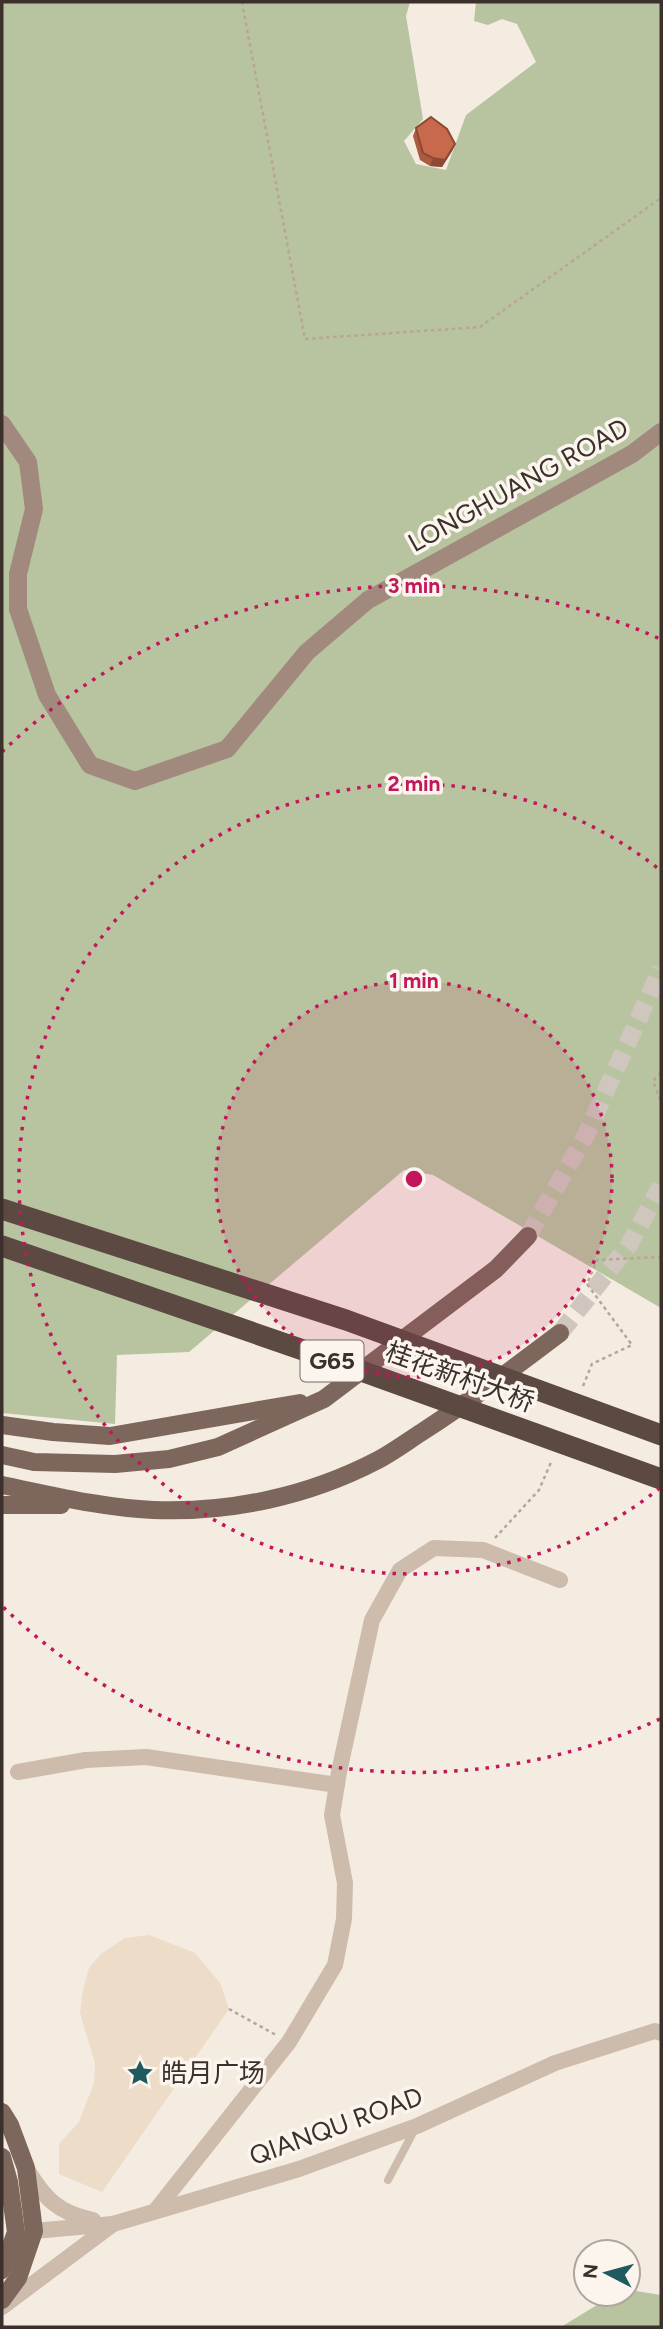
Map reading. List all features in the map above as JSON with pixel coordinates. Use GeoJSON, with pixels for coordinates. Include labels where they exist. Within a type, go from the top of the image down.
{"type":"FeatureCollection","features":[{"type":"Feature","properties":{"kind":"highway","name":"桂花新村大桥"},"geometry":{"type":"LineString","coordinates":[[2,1209],[345,1320],[661,1435]]}},
{"type":"Feature","properties":{"kind":"highway","name":"桂花新村大桥"},"geometry":{"type":"LineString","coordinates":[[2,1246],[661,1479]]}},
{"type":"Feature","properties":{"kind":"main road","name":"LONGHUANG ROAD"},"geometry":{"type":"LineString","coordinates":[[2,424],[28,462],[34,509],[18,574],[18,609],[47,695],[90,765],[135,781],[227,749],[307,652],[368,600],[632,454],[661,432]]}},
{"type":"Feature","properties":{"kind":"main road"},"geometry":{"type":"LineString","coordinates":[[2,1455],[34,1462],[115,1464],[169,1459],[218,1447],[324,1399],[496,1269],[528,1236]]}},
{"type":"Feature","properties":{"kind":"main road"},"geometry":{"type":"LineString","coordinates":[[2,1485],[150,1510],[229,1508],[269,1500],[334,1481],[391,1452],[479,1395],[560,1333]]}},
{"type":"Feature","properties":{"kind":"main road"},"geometry":{"type":"LineString","coordinates":[[2,1425],[110,1436],[324,1399]]}},
{"type":"Feature","properties":{"kind":"main road"},"geometry":{"type":"LineString","coordinates":[[2,1505],[111,1505]]}},
{"type":"Feature","properties":{"kind":"main road"},"geometry":{"type":"LineString","coordinates":[[2,2112],[10,2125],[26,2168],[25,2231],[18,2278],[2,2300]]}},
{"type":"Feature","properties":{"kind":"main road"},"geometry":{"type":"LineString","coordinates":[[2,2157],[25,2231],[2,2270]]}},
{"type":"Feature","properties":{"kind":"street"},"geometry":{"type":"LineString","coordinates":[[156,2210],[289,2042],[335,1965],[344,1919],[345,1883],[332,1815],[372,1620],[400,1570],[434,1548],[483,1550],[560,1580]]}},
{"type":"Feature","properties":{"kind":"street"},"geometry":{"type":"LineString","coordinates":[[18,1772],[86,1760],[146,1757],[337,1785]]}},
{"type":"Feature","properties":{"kind":"street","name":"QIANQU ROAD"},"geometry":{"type":"LineString","coordinates":[[25,2231],[113,2224],[299,2169],[417,2126],[555,2063],[655,2031],[661,2033]]}},
{"type":"Feature","properties":{"kind":"street"},"geometry":{"type":"LineString","coordinates":[[26,2168],[41,2192],[72,2216],[113,2224]]}},
{"type":"Feature","properties":{"kind":"street"},"geometry":{"type":"LineString","coordinates":[[2,2307],[113,2224]]}},
{"type":"Feature","properties":{"kind":"lane"},"geometry":{"type":"LineString","coordinates":[[388,2180],[417,2126]]}},
{"type":"Feature","properties":{"kind":"path"},"geometry":{"type":"LineString","coordinates":[[242,2],[305,339],[480,327],[661,198]]}},
{"type":"Feature","properties":{"kind":"path"},"geometry":{"type":"LineString","coordinates":[[661,1073],[653,1081],[661,1102]]}},
{"type":"Feature","properties":{"kind":"path"},"geometry":{"type":"LineString","coordinates":[[582,1389],[592,1364],[632,1345],[587,1284],[597,1260],[661,1257]]}},
{"type":"Feature","properties":{"kind":"path"},"geometry":{"type":"LineString","coordinates":[[483,1550],[539,1490],[555,1452]]}},
{"type":"Feature","properties":{"kind":"path"},"geometry":{"type":"LineString","coordinates":[[229,2010],[289,2042]]}},
{"type":"Feature","properties":{"kind":"green space"},"geometry":{"type":"Polygon","coordinates":[[[2,2],[410,2],[406,16],[423,119],[404,141],[416,164],[446,170],[466,115],[536,62],[517,24],[502,19],[488,25],[474,21],[476,2],[661,2],[661,1308],[433,1175],[404,1170],[189,1352],[117,1355],[115,1424],[2,1413],[2,2]]]}},
{"type":"Feature","properties":{"kind":"green space"},"geometry":{"type":"Polygon","coordinates":[[[642,2292],[661,2295],[661,2327],[561,2327],[592,2308],[642,2308],[642,2292]]]}},
{"type":"Feature","properties":{"kind":"shaded area","name":"皓月广场"},"geometry":{"type":"Polygon","coordinates":[[[149,1935],[195,1953],[220,1983],[229,2009],[102,2192],[59,2174],[59,2144],[79,2122],[94,2083],[95,2063],[80,2013],[83,1990],[89,1968],[101,1954],[125,1938],[149,1935]]]}},
{"type":"Feature","properties":{"kind":"building"},"geometry":{"type":"Polygon","coordinates":[[[431,117],[447,129],[455,144],[445,160],[423,153],[416,128],[431,117]]]}},
{"type":"Feature","properties":{"kind":"tunnel"},"geometry":{"type":"LineString","coordinates":[[528,1236],[586,1135],[661,969]]}},
{"type":"Feature","properties":{"kind":"tunnel"},"geometry":{"type":"LineString","coordinates":[[560,1333],[629,1245],[661,1186]]}},
{"type":"Feature","properties":{"kind":"place","name":"皓月广场"},"geometry":{"type":"Point","coordinates":[140,2073]}}]}
